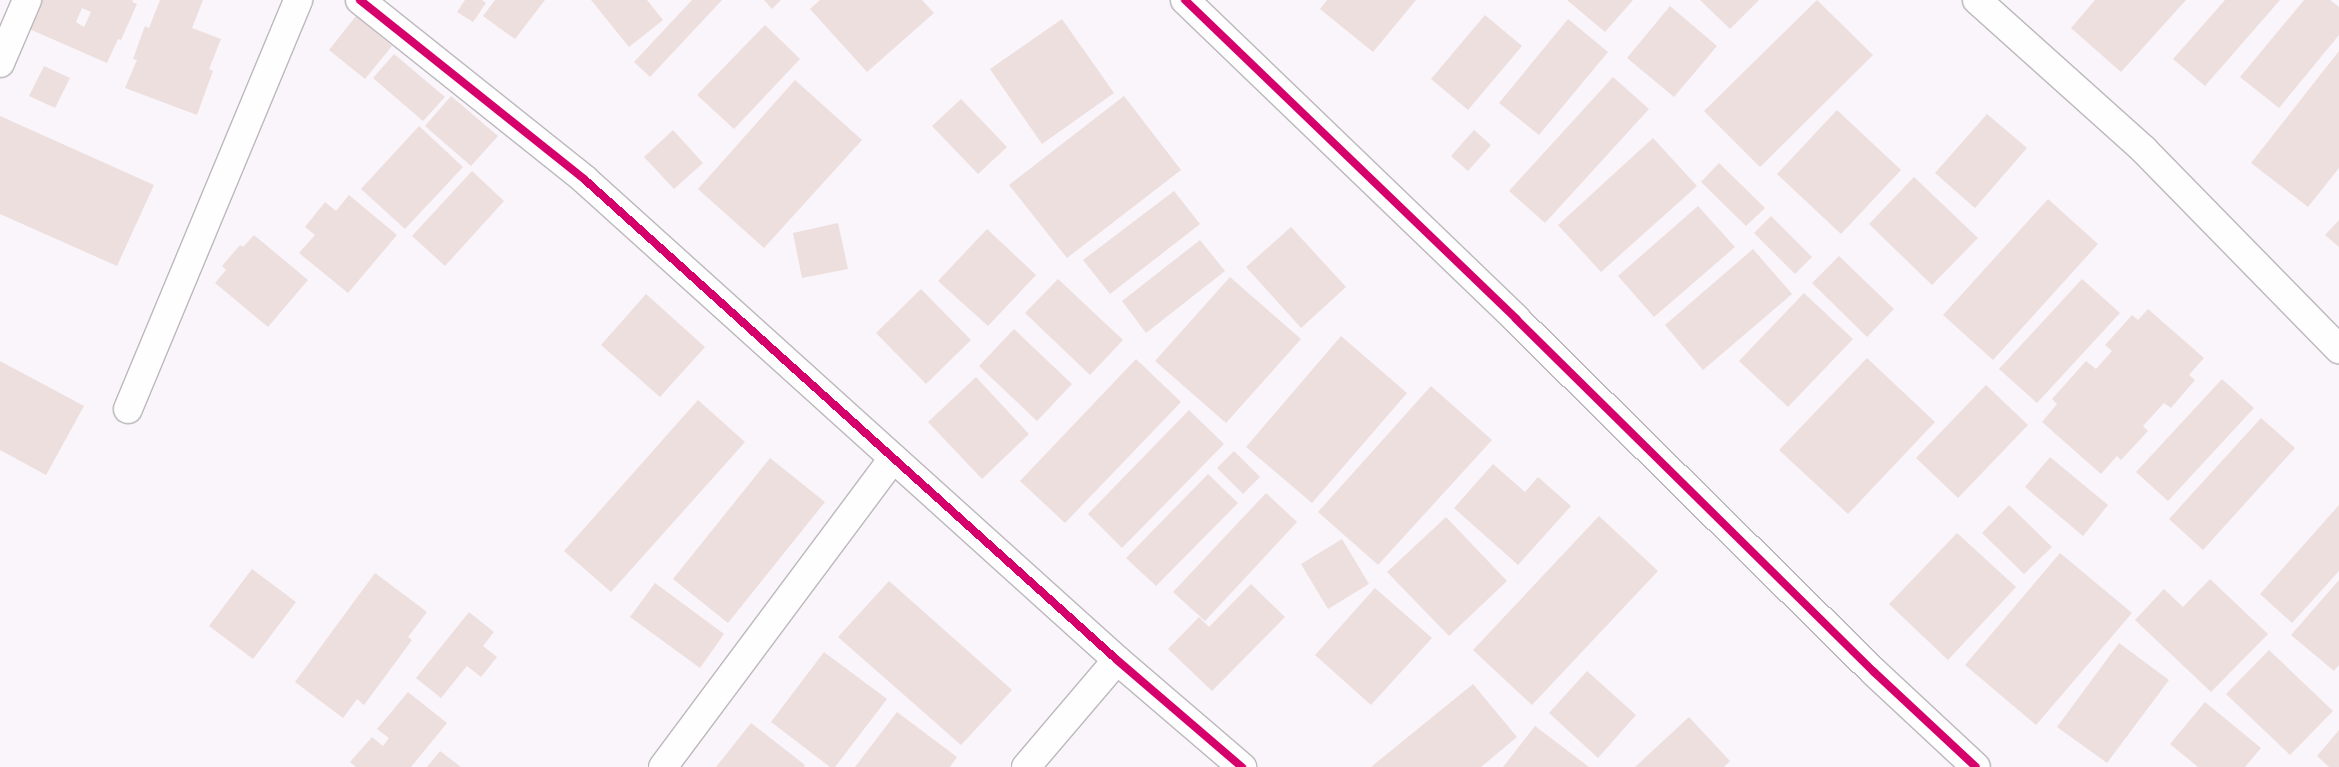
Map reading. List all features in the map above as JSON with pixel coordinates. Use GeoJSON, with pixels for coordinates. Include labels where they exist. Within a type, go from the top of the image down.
{"type":"FeatureCollection","features":[{"type":"Feature","properties":{"kind":"street"},"geometry":{"type":"LineString","coordinates":[[0,62],[27,0]]}},
{"type":"Feature","properties":{"kind":"street"},"geometry":{"type":"LineString","coordinates":[[128,409],[298,0]]}},
{"type":"Feature","properties":{"kind":"street"},"geometry":{"type":"LineString","coordinates":[[360,0],[584,180],[1117,660],[1242,767]]}},
{"type":"Feature","properties":{"kind":"street"},"geometry":{"type":"LineString","coordinates":[[1185,0],[1516,319],[1874,672],[1976,767]]}},
{"type":"Feature","properties":{"kind":"street"},"geometry":{"type":"LineString","coordinates":[[1977,0],[2144,150],[2339,349]]}},
{"type":"Feature","properties":{"kind":"street"},"geometry":{"type":"LineString","coordinates":[[663,767],[893,458]]}},
{"type":"Feature","properties":{"kind":"street"},"geometry":{"type":"LineString","coordinates":[[1026,767],[1117,660]]}},
{"type":"Feature","properties":{"kind":"building"},"geometry":{"type":"Polygon","coordinates":[[[40,0],[133,0],[132,2],[137,4],[121,40],[118,39],[107,63],[27,28],[40,0]],[[82,8],[76,22],[84,27],[91,12],[82,8]]]}},
{"type":"Feature","properties":{"kind":"building"},"geometry":{"type":"Polygon","coordinates":[[[160,0],[203,0],[192,28],[221,39],[209,69],[213,71],[197,115],[125,88],[137,60],[133,59],[145,26],[149,28],[160,0]]]}},
{"type":"Feature","properties":{"kind":"building"},"geometry":{"type":"Polygon","coordinates":[[[465,0],[482,0],[486,3],[473,22],[457,12],[465,0]]]}},
{"type":"Feature","properties":{"kind":"building"},"geometry":{"type":"Polygon","coordinates":[[[495,0],[545,0],[515,39],[483,16],[495,0]]]}},
{"type":"Feature","properties":{"kind":"building"},"geometry":{"type":"Polygon","coordinates":[[[591,0],[647,0],[663,20],[629,47],[591,0]]]}},
{"type":"Feature","properties":{"kind":"building"},"geometry":{"type":"Polygon","coordinates":[[[692,0],[722,0],[650,77],[634,62],[692,0]]]}},
{"type":"Feature","properties":{"kind":"building"},"geometry":{"type":"Polygon","coordinates":[[[764,0],[781,0],[772,9],[764,0]]]}},
{"type":"Feature","properties":{"kind":"building"},"geometry":{"type":"Polygon","coordinates":[[[820,0],[922,0],[934,13],[867,72],[810,9],[820,0]]]}},
{"type":"Feature","properties":{"kind":"building"},"geometry":{"type":"Polygon","coordinates":[[[1327,0],[1416,0],[1373,52],[1320,9],[1327,0]]]}},
{"type":"Feature","properties":{"kind":"building"},"geometry":{"type":"Polygon","coordinates":[[[1567,0],[1633,0],[1605,32],[1567,0]]]}},
{"type":"Feature","properties":{"kind":"building"},"geometry":{"type":"Polygon","coordinates":[[[1700,0],[1759,0],[1730,29],[1700,0]]]}},
{"type":"Feature","properties":{"kind":"building"},"geometry":{"type":"Polygon","coordinates":[[[1817,0],[1873,55],[1760,167],[1704,111],[1817,0]]]}},
{"type":"Feature","properties":{"kind":"building"},"geometry":{"type":"Polygon","coordinates":[[[2095,0],[2186,0],[2121,72],[2071,28],[2095,0]]]}},
{"type":"Feature","properties":{"kind":"building"},"geometry":{"type":"Polygon","coordinates":[[[2225,0],[2280,0],[2205,86],[2173,59],[2225,0]]]}},
{"type":"Feature","properties":{"kind":"building"},"geometry":{"type":"Polygon","coordinates":[[[2304,0],[2330,0],[2339,7],[2339,35],[2279,108],[2240,77],[2304,0]]]}},
{"type":"Feature","properties":{"kind":"building"},"geometry":{"type":"Polygon","coordinates":[[[1670,6],[1717,46],[1674,97],[1627,58],[1670,6]]]}},
{"type":"Feature","properties":{"kind":"building"},"geometry":{"type":"Polygon","coordinates":[[[1485,15],[1522,46],[1468,110],[1431,79],[1485,15]]]}},
{"type":"Feature","properties":{"kind":"building"},"geometry":{"type":"Polygon","coordinates":[[[356,16],[392,46],[365,79],[329,50],[356,16]]]}},
{"type":"Feature","properties":{"kind":"building"},"geometry":{"type":"Polygon","coordinates":[[[1062,19],[1114,93],[1042,144],[990,69],[1062,19]]]}},
{"type":"Feature","properties":{"kind":"building"},"geometry":{"type":"Polygon","coordinates":[[[1568,19],[1608,52],[1539,135],[1499,103],[1568,19]]]}},
{"type":"Feature","properties":{"kind":"building"},"geometry":{"type":"Polygon","coordinates":[[[765,25],[800,59],[734,129],[697,95],[765,25]]]}},
{"type":"Feature","properties":{"kind":"building"},"geometry":{"type":"Polygon","coordinates":[[[2339,51],[2339,168],[2308,207],[2251,163],[2339,51]]]}},
{"type":"Feature","properties":{"kind":"building"},"geometry":{"type":"Polygon","coordinates":[[[394,54],[445,97],[423,121],[373,78],[394,54]]]}},
{"type":"Feature","properties":{"kind":"building"},"geometry":{"type":"Polygon","coordinates":[[[44,66],[70,78],[55,108],[29,96],[44,66]]]}},
{"type":"Feature","properties":{"kind":"building"},"geometry":{"type":"Polygon","coordinates":[[[1613,77],[1649,109],[1545,223],[1509,191],[1613,77]]]}},
{"type":"Feature","properties":{"kind":"building"},"geometry":{"type":"Polygon","coordinates":[[[795,80],[862,140],[764,248],[698,189],[795,80]]]}},
{"type":"Feature","properties":{"kind":"building"},"geometry":{"type":"Polygon","coordinates":[[[451,96],[498,136],[471,166],[425,126],[451,96]]]}},
{"type":"Feature","properties":{"kind":"building"},"geometry":{"type":"Polygon","coordinates":[[[1124,96],[1181,170],[1067,258],[1009,185],[1124,96]]]}},
{"type":"Feature","properties":{"kind":"building"},"geometry":{"type":"Polygon","coordinates":[[[961,99],[1007,147],[978,174],[932,126],[961,99]]]}},
{"type":"Feature","properties":{"kind":"building"},"geometry":{"type":"Polygon","coordinates":[[[1837,110],[1901,170],[1841,234],[1777,174],[1837,110]]]}},
{"type":"Feature","properties":{"kind":"building"},"geometry":{"type":"Polygon","coordinates":[[[1987,114],[2027,148],[1975,208],[1935,173],[1987,114]]]}},
{"type":"Feature","properties":{"kind":"building"},"geometry":{"type":"Polygon","coordinates":[[[0,116],[154,185],[117,266],[0,214],[0,116]]]}},
{"type":"Feature","properties":{"kind":"building"},"geometry":{"type":"Polygon","coordinates":[[[419,126],[463,167],[405,229],[361,189],[419,126]]]}},
{"type":"Feature","properties":{"kind":"building"},"geometry":{"type":"Polygon","coordinates":[[[673,130],[703,163],[674,189],[644,157],[673,130]]]}},
{"type":"Feature","properties":{"kind":"building"},"geometry":{"type":"Polygon","coordinates":[[[1474,130],[1491,145],[1468,171],[1451,156],[1474,130]]]}},
{"type":"Feature","properties":{"kind":"building"},"geometry":{"type":"Polygon","coordinates":[[[1653,138],[1697,186],[1601,272],[1558,225],[1653,138]]]}},
{"type":"Feature","properties":{"kind":"building"},"geometry":{"type":"Polygon","coordinates":[[[1719,163],[1765,208],[1746,226],[1701,182],[1719,163]]]}},
{"type":"Feature","properties":{"kind":"building"},"geometry":{"type":"Polygon","coordinates":[[[472,171],[504,201],[445,266],[412,236],[472,171]]]}},
{"type":"Feature","properties":{"kind":"building"},"geometry":{"type":"Polygon","coordinates":[[[1914,177],[1978,238],[1932,285],[1869,224],[1914,177]]]}},
{"type":"Feature","properties":{"kind":"building"},"geometry":{"type":"Polygon","coordinates":[[[1174,191],[1200,224],[1110,294],[1083,260],[1174,191]]]}},
{"type":"Feature","properties":{"kind":"building"},"geometry":{"type":"Polygon","coordinates":[[[349,195],[397,235],[348,293],[299,253],[315,235],[305,227],[325,202],[336,211],[349,195]]]}},
{"type":"Feature","properties":{"kind":"building"},"geometry":{"type":"Polygon","coordinates":[[[2048,199],[2098,244],[1993,360],[1943,315],[2048,199]]]}},
{"type":"Feature","properties":{"kind":"building"},"geometry":{"type":"Polygon","coordinates":[[[1698,206],[1735,247],[1654,317],[1618,276],[1698,206]]]}},
{"type":"Feature","properties":{"kind":"building"},"geometry":{"type":"Polygon","coordinates":[[[1771,216],[1812,257],[1795,274],[1754,233],[1771,216]]]}},
{"type":"Feature","properties":{"kind":"building"},"geometry":{"type":"Polygon","coordinates":[[[2339,220],[2339,247],[2325,235],[2339,220]]]}},
{"type":"Feature","properties":{"kind":"building"},"geometry":{"type":"Polygon","coordinates":[[[838,223],[848,269],[802,278],[793,233],[838,223]]]}},
{"type":"Feature","properties":{"kind":"building"},"geometry":{"type":"Polygon","coordinates":[[[1291,227],[1346,287],[1301,328],[1246,267],[1291,227]]]}},
{"type":"Feature","properties":{"kind":"building"},"geometry":{"type":"Polygon","coordinates":[[[987,229],[1036,275],[988,326],[938,281],[987,229]]]}},
{"type":"Feature","properties":{"kind":"building"},"geometry":{"type":"Polygon","coordinates":[[[254,235],[308,280],[268,327],[215,283],[226,270],[222,266],[240,245],[243,247],[254,235]]]}},
{"type":"Feature","properties":{"kind":"building"},"geometry":{"type":"Polygon","coordinates":[[[1200,240],[1225,271],[1146,333],[1122,301],[1200,240]]]}},
{"type":"Feature","properties":{"kind":"building"},"geometry":{"type":"Polygon","coordinates":[[[1753,249],[1792,294],[1703,370],[1665,325],[1753,249]]]}},
{"type":"Feature","properties":{"kind":"building"},"geometry":{"type":"Polygon","coordinates":[[[1839,256],[1894,309],[1867,337],[1812,283],[1839,256]]]}},
{"type":"Feature","properties":{"kind":"building"},"geometry":{"type":"Polygon","coordinates":[[[1230,277],[1301,339],[1226,423],[1155,361],[1230,277]]]}},
{"type":"Feature","properties":{"kind":"building"},"geometry":{"type":"Polygon","coordinates":[[[1058,279],[1123,340],[1090,375],[1025,313],[1058,279]]]}},
{"type":"Feature","properties":{"kind":"building"},"geometry":{"type":"Polygon","coordinates":[[[2082,279],[2120,313],[2037,403],[1999,369],[2082,279]]]}},
{"type":"Feature","properties":{"kind":"building"},"geometry":{"type":"Polygon","coordinates":[[[921,289],[971,340],[926,384],[876,333],[921,289]]]}},
{"type":"Feature","properties":{"kind":"building"},"geometry":{"type":"Polygon","coordinates":[[[1804,293],[1853,339],[1788,407],[1739,361],[1804,293]]]}},
{"type":"Feature","properties":{"kind":"building"},"geometry":{"type":"Polygon","coordinates":[[[646,294],[705,347],[660,397],[601,345],[646,294]]]}},
{"type":"Feature","properties":{"kind":"building"},"geometry":{"type":"Polygon","coordinates":[[[2148,309],[2204,358],[2189,375],[2195,380],[2171,408],[2164,403],[2143,426],[2148,431],[2121,460],[2117,456],[2101,474],[2042,422],[2057,404],[2052,399],[2086,361],[2096,369],[2112,351],[2105,345],[2132,315],[2138,320],[2148,309]]]}},
{"type":"Feature","properties":{"kind":"building"},"geometry":{"type":"Polygon","coordinates":[[[1014,329],[1072,384],[1037,421],[979,366],[1014,329]]]}},
{"type":"Feature","properties":{"kind":"building"},"geometry":{"type":"Polygon","coordinates":[[[1341,336],[1407,393],[1312,503],[1246,447],[1341,336]]]}},
{"type":"Feature","properties":{"kind":"building"},"geometry":{"type":"Polygon","coordinates":[[[1867,358],[1935,422],[1848,514],[1779,450],[1867,358]]]}},
{"type":"Feature","properties":{"kind":"building"},"geometry":{"type":"Polygon","coordinates":[[[1136,359],[1181,402],[1065,523],[1020,481],[1136,359]]]}},
{"type":"Feature","properties":{"kind":"building"},"geometry":{"type":"Polygon","coordinates":[[[0,361],[84,406],[46,475],[0,450],[0,361]]]}},
{"type":"Feature","properties":{"kind":"building"},"geometry":{"type":"Polygon","coordinates":[[[976,377],[1029,434],[982,479],[928,422],[976,377]]]}},
{"type":"Feature","properties":{"kind":"building"},"geometry":{"type":"Polygon","coordinates":[[[2222,379],[2254,408],[2168,501],[2136,472],[2222,379]]]}},
{"type":"Feature","properties":{"kind":"building"},"geometry":{"type":"Polygon","coordinates":[[[1986,385],[2028,425],[1958,498],[1916,458],[1986,385]]]}},
{"type":"Feature","properties":{"kind":"building"},"geometry":{"type":"Polygon","coordinates":[[[1431,386],[1492,440],[1378,565],[1318,512],[1431,386]]]}},
{"type":"Feature","properties":{"kind":"building"},"geometry":{"type":"Polygon","coordinates":[[[698,400],[745,442],[611,592],[564,551],[698,400]]]}},
{"type":"Feature","properties":{"kind":"building"},"geometry":{"type":"Polygon","coordinates":[[[1189,410],[1224,444],[1122,548],[1088,514],[1189,410]]]}},
{"type":"Feature","properties":{"kind":"building"},"geometry":{"type":"Polygon","coordinates":[[[2261,418],[2295,448],[2203,550],[2169,519],[2261,418]]]}},
{"type":"Feature","properties":{"kind":"building"},"geometry":{"type":"Polygon","coordinates":[[[1234,451],[1260,477],[1243,494],[1217,468],[1234,451]]]}},
{"type":"Feature","properties":{"kind":"building"},"geometry":{"type":"Polygon","coordinates":[[[2050,457],[2108,505],[2083,536],[2025,487],[2050,457]]]}},
{"type":"Feature","properties":{"kind":"building"},"geometry":{"type":"Polygon","coordinates":[[[770,458],[825,502],[728,623],[673,579],[770,458]]]}},
{"type":"Feature","properties":{"kind":"building"},"geometry":{"type":"Polygon","coordinates":[[[1493,464],[1525,492],[1538,477],[1571,506],[1518,565],[1454,508],[1493,464]]]}},
{"type":"Feature","properties":{"kind":"building"},"geometry":{"type":"Polygon","coordinates":[[[1208,474],[1238,503],[1156,586],[1126,558],[1208,474]]]}},
{"type":"Feature","properties":{"kind":"building"},"geometry":{"type":"Polygon","coordinates":[[[1266,493],[1297,522],[1205,621],[1173,592],[1266,493]]]}},
{"type":"Feature","properties":{"kind":"building"},"geometry":{"type":"Polygon","coordinates":[[[2009,505],[2052,547],[2024,574],[1982,533],[2009,505]]]}},
{"type":"Feature","properties":{"kind":"building"},"geometry":{"type":"Polygon","coordinates":[[[2339,505],[2339,571],[2292,623],[2260,594],[2339,505]]]}},
{"type":"Feature","properties":{"kind":"building"},"geometry":{"type":"Polygon","coordinates":[[[1599,516],[1658,571],[1532,705],[1473,650],[1599,516]]]}},
{"type":"Feature","properties":{"kind":"building"},"geometry":{"type":"Polygon","coordinates":[[[1446,517],[1507,581],[1449,636],[1387,572],[1446,517]]]}},
{"type":"Feature","properties":{"kind":"building"},"geometry":{"type":"Polygon","coordinates":[[[1957,533],[2016,587],[1948,660],[1889,604],[1957,533]]]}},
{"type":"Feature","properties":{"kind":"building"},"geometry":{"type":"Polygon","coordinates":[[[1342,539],[1369,584],[1328,609],[1301,564],[1342,539]]]}},
{"type":"Feature","properties":{"kind":"building"},"geometry":{"type":"Polygon","coordinates":[[[2060,553],[2132,613],[2036,725],[1965,665],[2060,553]]]}},
{"type":"Feature","properties":{"kind":"building"},"geometry":{"type":"Polygon","coordinates":[[[252,569],[296,602],[253,659],[209,626],[252,569]]]}},
{"type":"Feature","properties":{"kind":"building"},"geometry":{"type":"Polygon","coordinates":[[[375,573],[427,612],[408,637],[412,640],[364,705],[357,699],[343,718],[295,682],[375,573]]]}},
{"type":"Feature","properties":{"kind":"building"},"geometry":{"type":"Polygon","coordinates":[[[2210,579],[2268,634],[2211,692],[2135,620],[2164,589],[2183,607],[2210,579]]]}},
{"type":"Feature","properties":{"kind":"building"},"geometry":{"type":"Polygon","coordinates":[[[2339,580],[2339,665],[2334,671],[2291,635],[2339,580]]]}},
{"type":"Feature","properties":{"kind":"building"},"geometry":{"type":"Polygon","coordinates":[[[889,581],[1012,690],[961,745],[838,637],[889,581]]]}},
{"type":"Feature","properties":{"kind":"building"},"geometry":{"type":"Polygon","coordinates":[[[655,583],[724,634],[700,668],[630,617],[655,583]]]}},
{"type":"Feature","properties":{"kind":"building"},"geometry":{"type":"Polygon","coordinates":[[[1251,584],[1285,617],[1212,691],[1168,649],[1199,617],[1209,627],[1251,584]]]}},
{"type":"Feature","properties":{"kind":"building"},"geometry":{"type":"Polygon","coordinates":[[[1375,588],[1432,638],[1371,705],[1315,655],[1375,588]]]}},
{"type":"Feature","properties":{"kind":"building"},"geometry":{"type":"Polygon","coordinates":[[[469,612],[494,632],[483,646],[497,657],[481,677],[467,666],[441,698],[416,678],[469,612]]]}},
{"type":"Feature","properties":{"kind":"building"},"geometry":{"type":"Polygon","coordinates":[[[2119,643],[2169,680],[2107,763],[2057,727],[2119,643]]]}},
{"type":"Feature","properties":{"kind":"building"},"geometry":{"type":"Polygon","coordinates":[[[2269,650],[2333,711],[2290,755],[2226,694],[2269,650]]]}},
{"type":"Feature","properties":{"kind":"building"},"geometry":{"type":"Polygon","coordinates":[[[824,652],[887,699],[835,767],[830,767],[771,722],[824,652]]]}},
{"type":"Feature","properties":{"kind":"building"},"geometry":{"type":"Polygon","coordinates":[[[1587,671],[1636,715],[1598,758],[1549,713],[1587,671]]]}},
{"type":"Feature","properties":{"kind":"building"},"geometry":{"type":"Polygon","coordinates":[[[1473,684],[1517,737],[1481,767],[1371,767],[1473,684]]]}},
{"type":"Feature","properties":{"kind":"building"},"geometry":{"type":"Polygon","coordinates":[[[408,692],[447,723],[411,767],[356,767],[350,762],[372,737],[383,746],[389,738],[377,729],[408,692]]]}},
{"type":"Feature","properties":{"kind":"building"},"geometry":{"type":"Polygon","coordinates":[[[2205,702],[2261,748],[2245,767],[2198,767],[2170,744],[2205,702]]]}},
{"type":"Feature","properties":{"kind":"building"},"geometry":{"type":"Polygon","coordinates":[[[897,712],[957,757],[950,767],[855,767],[897,712]]]}},
{"type":"Feature","properties":{"kind":"building"},"geometry":{"type":"Polygon","coordinates":[[[1689,717],[1730,761],[1724,767],[1635,767],[1689,717]]]}},
{"type":"Feature","properties":{"kind":"building"},"geometry":{"type":"Polygon","coordinates":[[[751,723],[805,765],[804,767],[716,767],[751,723]]]}},
{"type":"Feature","properties":{"kind":"building"},"geometry":{"type":"Polygon","coordinates":[[[1535,726],[1589,767],[1503,767],[1535,726]]]}},
{"type":"Feature","properties":{"kind":"building"},"geometry":{"type":"Polygon","coordinates":[[[2339,730],[2339,767],[2329,767],[2317,756],[2339,730]]]}},
{"type":"Feature","properties":{"kind":"building"},"geometry":{"type":"Polygon","coordinates":[[[440,751],[461,767],[427,767],[440,751]]]}},
{"type":"Feature","properties":{"kind":"cycle path"},"geometry":{"type":"LineString","coordinates":[[360,0],[584,179],[1117,660],[1242,767]]}},
{"type":"Feature","properties":{"kind":"cycle path"},"geometry":{"type":"LineString","coordinates":[[1185,0],[1516,319],[1874,672],[1976,767]]}}]}
